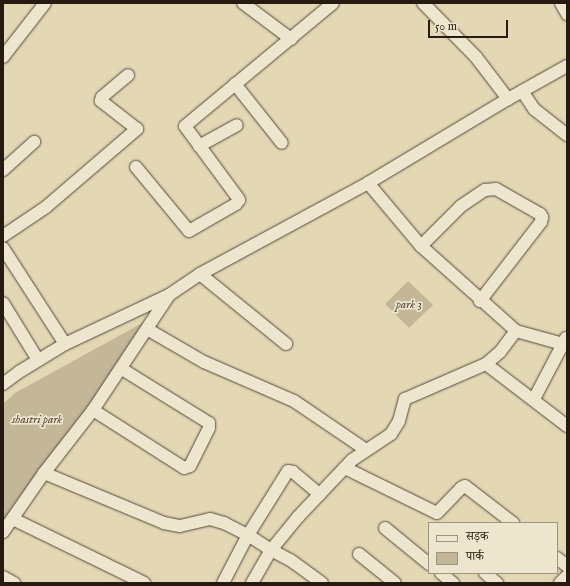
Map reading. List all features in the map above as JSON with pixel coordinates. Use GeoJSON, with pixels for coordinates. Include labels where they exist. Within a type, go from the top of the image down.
{"type":"FeatureCollection","features":[{"type":"Feature","properties":{"kind":"street"},"geometry":{"type":"LineString","coordinates":[[3,57],[45,3]]}},
{"type":"Feature","properties":{"kind":"street"},"geometry":{"type":"LineString","coordinates":[[243,3],[291,39]]}},
{"type":"Feature","properties":{"kind":"street"},"geometry":{"type":"LineString","coordinates":[[136,166],[185,228],[189,231],[193,231],[236,204],[239,200],[185,126],[333,3]]}},
{"type":"Feature","properties":{"kind":"street"},"geometry":{"type":"LineString","coordinates":[[423,3],[476,57],[508,98]]}},
{"type":"Feature","properties":{"kind":"street"},"geometry":{"type":"LineString","coordinates":[[561,3],[567,14]]}},
{"type":"Feature","properties":{"kind":"street"},"geometry":{"type":"LineString","coordinates":[[3,383],[65,344],[169,295],[200,274],[368,183],[508,98],[567,66]]}},
{"type":"Feature","properties":{"kind":"street"},"geometry":{"type":"LineString","coordinates":[[3,236],[46,207],[137,130],[101,101],[102,98],[128,75]]}},
{"type":"Feature","properties":{"kind":"street"},"geometry":{"type":"LineString","coordinates":[[235,84],[282,144]]}},
{"type":"Feature","properties":{"kind":"street"},"geometry":{"type":"LineString","coordinates":[[522,91],[534,109],[567,135]]}},
{"type":"Feature","properties":{"kind":"street"},"geometry":{"type":"LineString","coordinates":[[199,146],[237,125]]}},
{"type":"Feature","properties":{"kind":"street"},"geometry":{"type":"LineString","coordinates":[[3,170],[34,142]]}},
{"type":"Feature","properties":{"kind":"street"},"geometry":{"type":"LineString","coordinates":[[368,183],[421,246],[480,301],[516,331],[565,340],[534,399]]}},
{"type":"Feature","properties":{"kind":"street"},"geometry":{"type":"LineString","coordinates":[[421,246],[461,206],[485,190],[496,189],[540,214],[542,217],[541,222],[480,301]]}},
{"type":"Feature","properties":{"kind":"street"},"geometry":{"type":"LineString","coordinates":[[3,248],[65,344]]}},
{"type":"Feature","properties":{"kind":"street"},"geometry":{"type":"LineString","coordinates":[[200,274],[286,344]]}},
{"type":"Feature","properties":{"kind":"street"},"geometry":{"type":"LineString","coordinates":[[3,532],[44,473],[93,410],[122,369],[169,295]]}},
{"type":"Feature","properties":{"kind":"street"},"geometry":{"type":"LineString","coordinates":[[3,303],[38,360]]}},
{"type":"Feature","properties":{"kind":"street"},"geometry":{"type":"LineString","coordinates":[[148,329],[204,362],[294,401],[366,450]]}},
{"type":"Feature","properties":{"kind":"street"},"geometry":{"type":"LineString","coordinates":[[252,583],[271,550],[298,517],[345,468],[366,450],[391,434],[396,429],[403,405],[409,397],[486,364],[500,352],[516,331]]}},
{"type":"Feature","properties":{"kind":"street"},"geometry":{"type":"LineString","coordinates":[[486,364],[534,399],[567,426]]}},
{"type":"Feature","properties":{"kind":"street"},"geometry":{"type":"LineString","coordinates":[[93,410],[140,442],[184,468],[190,466],[209,428],[209,423],[122,369]]}},
{"type":"Feature","properties":{"kind":"street"},"geometry":{"type":"LineString","coordinates":[[345,468],[437,513],[461,488],[465,486],[512,522]]}},
{"type":"Feature","properties":{"kind":"street"},"geometry":{"type":"LineString","coordinates":[[223,583],[248,535],[288,471],[293,472],[320,494]]}},
{"type":"Feature","properties":{"kind":"street"},"geometry":{"type":"LineString","coordinates":[[44,473],[164,523],[180,526],[210,519],[224,523],[248,535],[290,560],[322,583]]}},
{"type":"Feature","properties":{"kind":"street"},"geometry":{"type":"LineString","coordinates":[[13,519],[144,583]]}},
{"type":"Feature","properties":{"kind":"street"},"geometry":{"type":"LineString","coordinates":[[385,528],[428,563]]}},
{"type":"Feature","properties":{"kind":"street"},"geometry":{"type":"LineString","coordinates":[[359,554],[395,583]]}},
{"type":"Feature","properties":{"kind":"street"},"geometry":{"type":"LineString","coordinates":[[558,559],[567,566]]}},
{"type":"Feature","properties":{"kind":"street"},"geometry":{"type":"LineString","coordinates":[[442,574],[453,583]]}},
{"type":"Feature","properties":{"kind":"street"},"geometry":{"type":"LineString","coordinates":[[486,574],[497,583]]}},
{"type":"Feature","properties":{"kind":"street"},"geometry":{"type":"LineString","coordinates":[[560,583],[567,576]]}},
{"type":"Feature","properties":{"kind":"street"},"geometry":{"type":"LineString","coordinates":[[3,577],[14,583]]}},
{"type":"Feature","properties":{"kind":"green space","name":"park 3"},"geometry":{"type":"Polygon","coordinates":[[[408,281],[433,305],[409,328],[385,304],[408,281]]]}},
{"type":"Feature","properties":{"kind":"green space","name":"shastri park"},"geometry":{"type":"Polygon","coordinates":[[[155,316],[3,525],[3,404],[15,393],[155,316]]]}}]}
